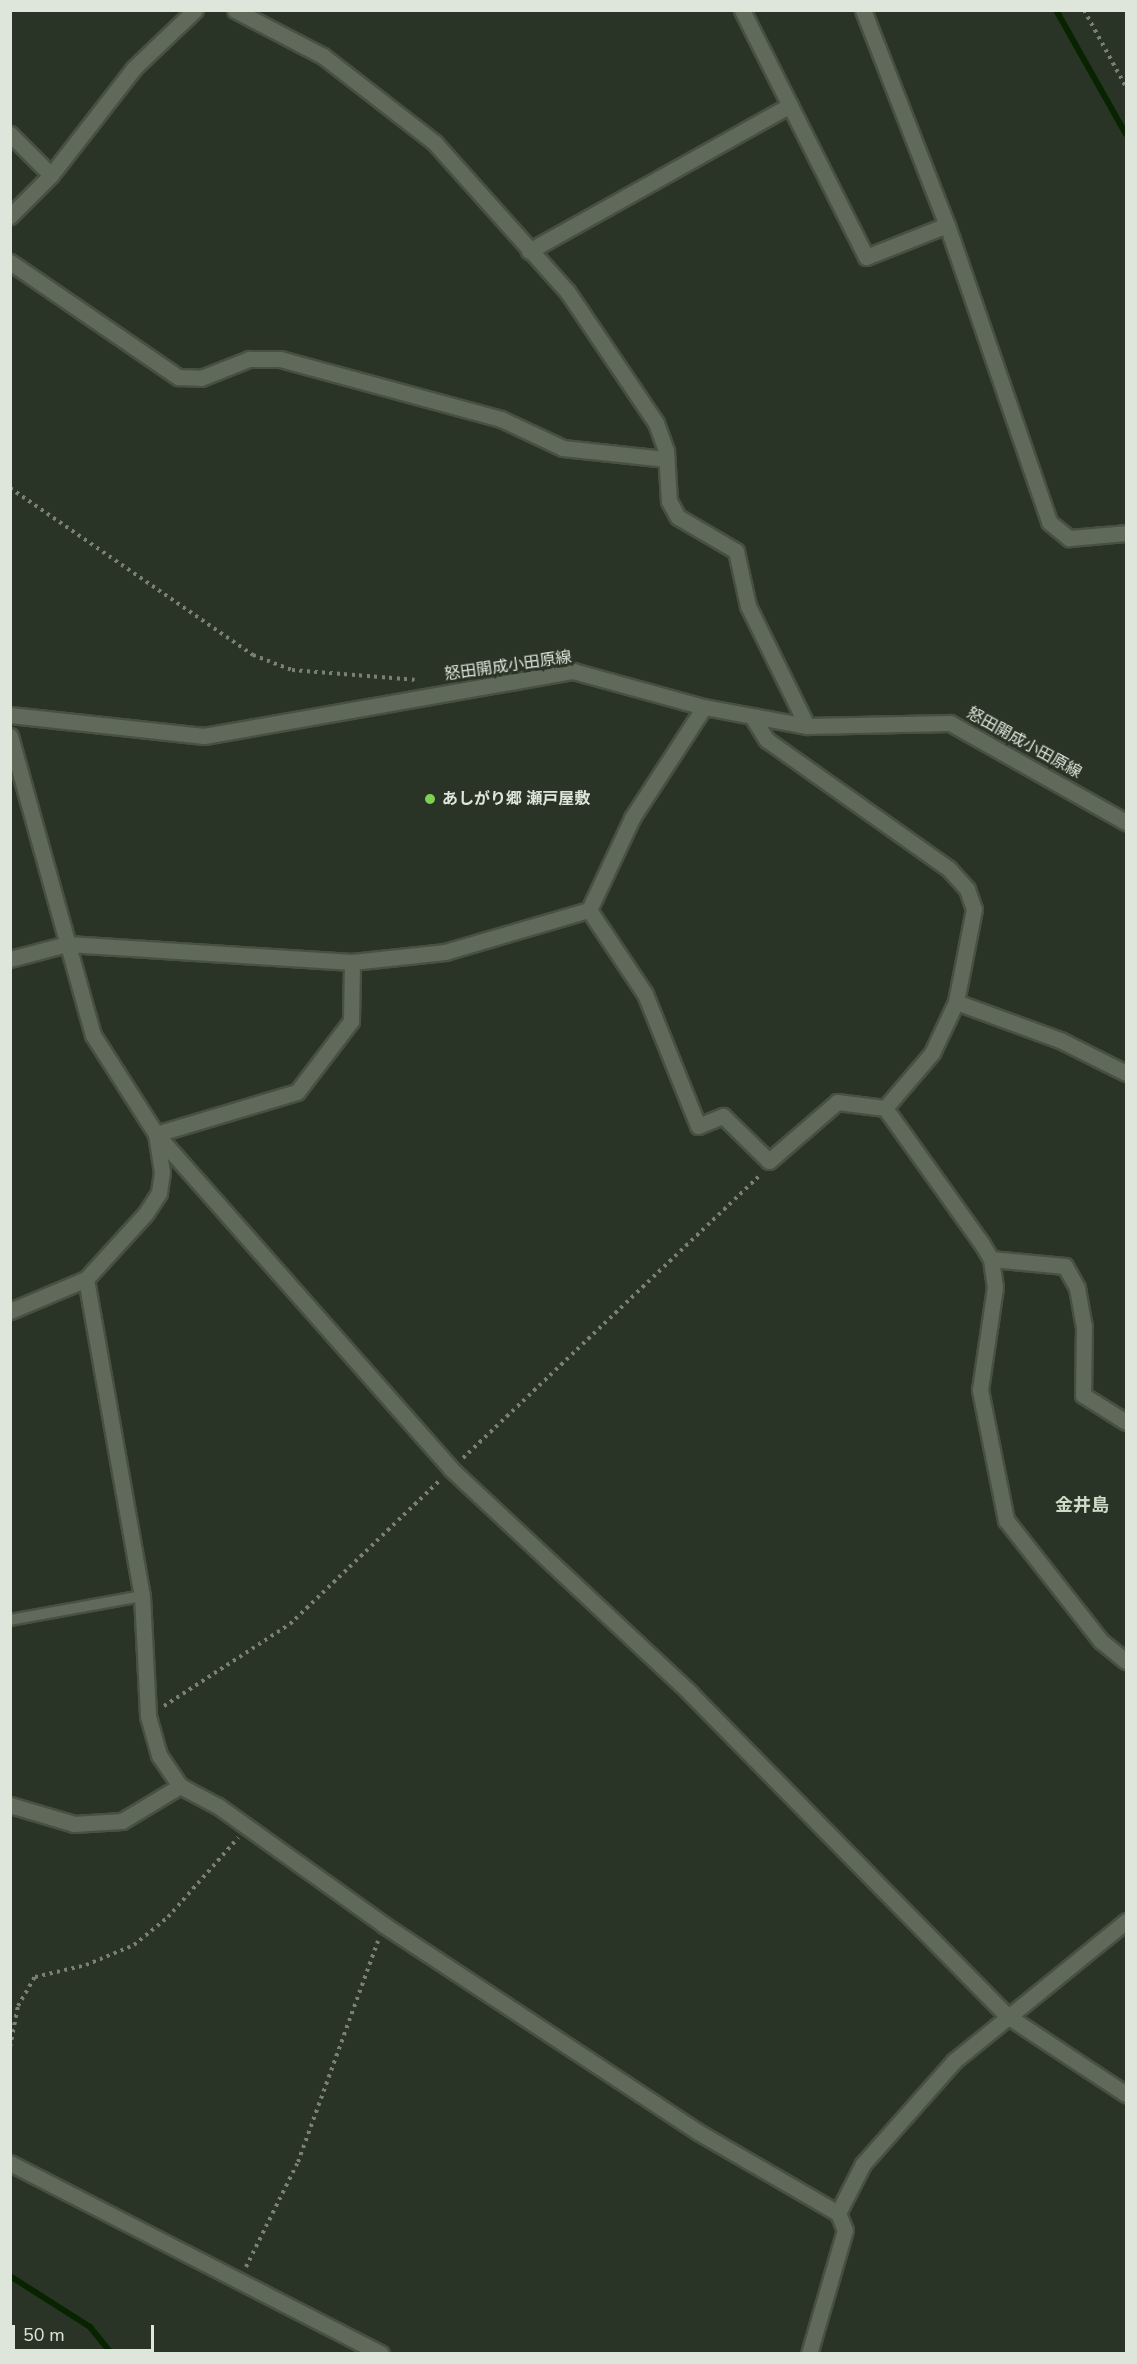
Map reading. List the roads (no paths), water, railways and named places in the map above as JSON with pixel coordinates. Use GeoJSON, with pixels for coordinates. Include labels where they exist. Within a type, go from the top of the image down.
{"type":"FeatureCollection","features":[{"type":"Feature","properties":{"kind":"street"},"geometry":{"type":"LineString","coordinates":[[10,216],[51,175],[106,99],[195,10]]}},
{"type":"Feature","properties":{"kind":"street"},"geometry":{"type":"LineString","coordinates":[[235,10],[323,56],[435,143],[567,291],[656,423],[666,459],[669,501],[678,517],[736,551],[748,606],[807,726]]}},
{"type":"Feature","properties":{"kind":"street"},"geometry":{"type":"LineString","coordinates":[[742,10],[866,257],[947,225]]}},
{"type":"Feature","properties":{"kind":"street"},"geometry":{"type":"LineString","coordinates":[[863,10],[947,225],[1048,522],[1069,538],[1126,532]]}},
{"type":"Feature","properties":{"kind":"street"},"geometry":{"type":"LineString","coordinates":[[529,251],[790,105]]}},
{"type":"Feature","properties":{"kind":"street"},"geometry":{"type":"LineString","coordinates":[[10,134],[51,175]]}},
{"type":"Feature","properties":{"kind":"street"},"geometry":{"type":"LineString","coordinates":[[10,262],[178,377],[201,378],[249,359],[280,359],[501,419],[563,448],[666,459]]}},
{"type":"Feature","properties":{"kind":"street","name":"怒田開成小田原線"},"geometry":{"type":"LineString","coordinates":[[10,715],[204,736],[573,671],[704,707],[753,718],[807,726],[951,723],[1126,822]]}},
{"type":"Feature","properties":{"kind":"street"},"geometry":{"type":"LineString","coordinates":[[10,959],[67,944],[352,962],[445,952],[589,910],[632,818],[704,707]]}},
{"type":"Feature","properties":{"kind":"street"},"geometry":{"type":"LineString","coordinates":[[753,718],[767,740],[949,869],[968,889],[974,909],[956,1002],[932,1053],[885,1108]]}},
{"type":"Feature","properties":{"kind":"street"},"geometry":{"type":"LineString","coordinates":[[10,736],[49,859],[67,944],[93,1035],[156,1134],[451,1469],[690,1693],[1006,2015],[1126,2094]]}},
{"type":"Feature","properties":{"kind":"street"},"geometry":{"type":"LineString","coordinates":[[589,910],[645,994],[698,1126],[723,1116],[769,1161],[837,1102],[885,1108],[991,1259],[995,1287],[980,1390],[1006,1520],[1095,1634],[1126,1661]]}},
{"type":"Feature","properties":{"kind":"street"},"geometry":{"type":"LineString","coordinates":[[156,1134],[297,1092],[351,1021],[352,962]]}},
{"type":"Feature","properties":{"kind":"street"},"geometry":{"type":"LineString","coordinates":[[956,1002],[1060,1040],[1126,1073]]}},
{"type":"Feature","properties":{"kind":"street"},"geometry":{"type":"LineString","coordinates":[[10,1311],[86,1279],[159,1193],[156,1134]]}},
{"type":"Feature","properties":{"kind":"street"},"geometry":{"type":"LineString","coordinates":[[991,1259],[1065,1266],[1077,1288],[1084,1326],[1083,1395],[1126,1422]]}},
{"type":"Feature","properties":{"kind":"street"},"geometry":{"type":"LineString","coordinates":[[86,1279],[142,1596],[148,1716],[159,1755],[180,1786],[247,1827],[384,1925],[698,2132],[838,2213],[845,2230],[809,2354]]}},
{"type":"Feature","properties":{"kind":"street"},"geometry":{"type":"LineString","coordinates":[[10,1805],[74,1824],[122,1821],[180,1786]]}},
{"type":"Feature","properties":{"kind":"street"},"geometry":{"type":"LineString","coordinates":[[838,2213],[863,2164],[898,2118],[1006,2015],[1126,1921]]}},
{"type":"Feature","properties":{"kind":"street"},"geometry":{"type":"LineString","coordinates":[[10,2163],[381,2354]]}},
{"type":"Feature","properties":{"kind":"lane"},"geometry":{"type":"LineString","coordinates":[[10,1620],[142,1596]]}},
{"type":"Feature","properties":{"kind":"waterway"},"geometry":{"type":"LineString","coordinates":[[1056,10],[1126,134]]}},
{"type":"Feature","properties":{"kind":"waterway"},"geometry":{"type":"LineString","coordinates":[[10,2276],[90,2327],[112,2354]]}},
{"type":"Feature","properties":{"kind":"place","name":"あしがり郷 瀬戸屋敷"},"geometry":{"type":"Point","coordinates":[430,799]}},
{"type":"Feature","properties":{"kind":"district","name":"金井島"},"geometry":{"type":"Point","coordinates":[1082,1505]}}]}
